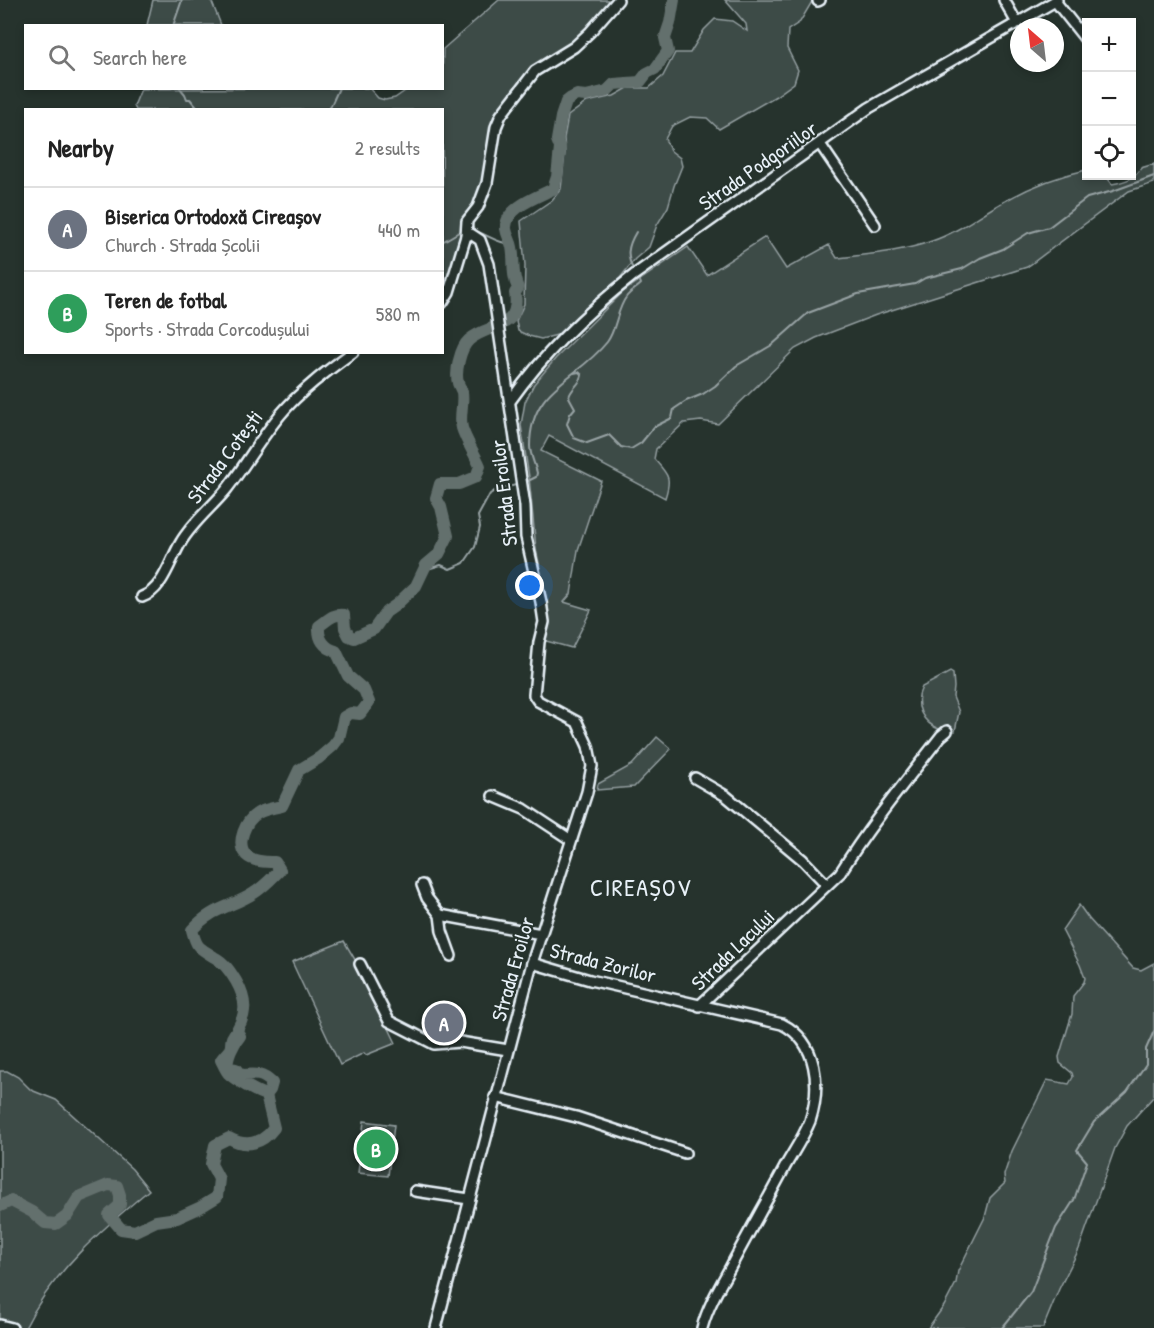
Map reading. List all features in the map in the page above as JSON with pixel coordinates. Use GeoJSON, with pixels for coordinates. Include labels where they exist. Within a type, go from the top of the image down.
{"type":"FeatureCollection","features":[{"type":"Feature","properties":{"kind":"street"},"geometry":{"type":"LineString","coordinates":[[444,300],[449,292],[466,236],[467,221],[478,207],[488,183],[496,127],[501,115],[535,71],[574,47],[618,0]]}},
{"type":"Feature","properties":{"kind":"street"},"geometry":{"type":"LineString","coordinates":[[1004,0],[1014,18]]}},
{"type":"Feature","properties":{"kind":"street"},"geometry":{"type":"LineString","coordinates":[[1056,1],[1082,35]]}},
{"type":"Feature","properties":{"kind":"street","name":"Strada Podgoriilor"},"geometry":{"type":"LineString","coordinates":[[1026,18],[1056,1]]}},
{"type":"Feature","properties":{"kind":"street","name":"Strada Podgoriilor"},"geometry":{"type":"LineString","coordinates":[[511,400],[537,365],[598,304],[634,275],[869,108],[1010,27]]}},
{"type":"Feature","properties":{"kind":"street"},"geometry":{"type":"LineString","coordinates":[[820,144],[875,225]]}},
{"type":"Feature","properties":{"kind":"street","name":"Strada Eroilor"},"geometry":{"type":"LineString","coordinates":[[437,1328],[495,1097],[532,963],[587,792],[592,766],[588,746],[577,722],[538,702],[534,695],[544,622],[526,537],[522,483],[511,400],[489,264],[480,240],[471,234],[466,236]]}},
{"type":"Feature","properties":{"kind":"street","name":"Strada Cotești"},"geometry":{"type":"LineString","coordinates":[[142,597],[149,594],[159,582],[173,560],[180,542],[227,489],[282,413],[349,354]]}},
{"type":"Feature","properties":{"kind":"street","name":"Strada Lacului"},"geometry":{"type":"LineString","coordinates":[[699,1006],[840,873],[896,794],[947,731]]}},
{"type":"Feature","properties":{"kind":"street"},"geometry":{"type":"LineString","coordinates":[[695,778],[726,796],[803,860],[827,885]]}},
{"type":"Feature","properties":{"kind":"street"},"geometry":{"type":"LineString","coordinates":[[493,796],[524,809],[571,840]]}},
{"type":"Feature","properties":{"kind":"street"},"geometry":{"type":"LineString","coordinates":[[422,885],[427,898],[440,915],[442,932],[451,956]]}},
{"type":"Feature","properties":{"kind":"street"},"geometry":{"type":"LineString","coordinates":[[440,915],[541,934]]}},
{"type":"Feature","properties":{"kind":"street","name":"Strada Zorilor"},"geometry":{"type":"LineString","coordinates":[[532,963],[590,980],[699,1006]]}},
{"type":"Feature","properties":{"kind":"street"},"geometry":{"type":"LineString","coordinates":[[360,964],[389,1022],[434,1044],[460,1042],[508,1050]]}},
{"type":"Feature","properties":{"kind":"street","name":"Strada Lacului"},"geometry":{"type":"LineString","coordinates":[[699,1006],[782,1024],[792,1029],[801,1039],[812,1059],[816,1073],[814,1103],[809,1122],[719,1288],[702,1328]]}},
{"type":"Feature","properties":{"kind":"street"},"geometry":{"type":"LineString","coordinates":[[495,1097],[576,1117],[685,1153]]}},
{"type":"Feature","properties":{"kind":"street"},"geometry":{"type":"LineString","coordinates":[[415,1191],[469,1199]]}},
{"type":"Feature","properties":{"kind":"street"},"geometry":{"type":"LineString","coordinates":[[0,1325],[12,1328]]}},
{"type":"Feature","properties":{"kind":"shaded area"},"geometry":{"type":"Polygon","coordinates":[[[153,0],[211,0],[221,24],[147,24],[153,0]]]}},
{"type":"Feature","properties":{"kind":"shaded area"},"geometry":{"type":"Polygon","coordinates":[[[499,0],[612,0],[578,40],[534,67],[502,107],[481,190],[463,230],[444,295],[444,108],[135,108],[134,106],[141,90],[371,90],[378,98],[385,100],[395,98],[407,90],[444,90],[444,48],[499,0]]]}},
{"type":"Feature","properties":{"kind":"shaded area"},"geometry":{"type":"Polygon","coordinates":[[[725,0],[813,0],[800,22],[788,30],[787,48],[798,70],[794,83],[719,129],[707,118],[690,117],[672,126],[665,139],[671,151],[680,158],[682,166],[668,207],[657,225],[649,247],[635,259],[620,278],[557,335],[541,339],[518,331],[516,321],[524,304],[525,265],[521,221],[552,200],[561,189],[565,153],[564,138],[568,116],[587,102],[614,96],[628,88],[649,88],[663,76],[675,53],[690,53],[704,30],[715,19],[732,21],[747,31],[746,24],[725,0]]]}},
{"type":"Feature","properties":{"kind":"shaded area"},"geometry":{"type":"Polygon","coordinates":[[[1154,164],[1154,183],[1129,191],[1027,267],[876,315],[816,338],[795,349],[718,424],[701,421],[684,423],[656,449],[654,459],[668,481],[665,498],[549,436],[541,451],[601,481],[578,550],[571,594],[564,602],[591,610],[572,648],[546,641],[548,607],[536,549],[521,425],[525,402],[534,384],[556,358],[623,292],[688,247],[707,275],[765,237],[786,269],[829,245],[837,258],[897,250],[921,245],[942,237],[1015,196],[1055,179],[1082,171],[1082,180],[1109,180],[1112,184],[1136,180],[1136,175],[1141,168],[1154,164]]]}},
{"type":"Feature","properties":{"kind":"shaded area"},"geometry":{"type":"Polygon","coordinates":[[[950,672],[953,674],[953,697],[959,712],[955,731],[941,730],[929,723],[921,713],[918,700],[922,687],[950,672]]]}},
{"type":"Feature","properties":{"kind":"shaded area"},"geometry":{"type":"Polygon","coordinates":[[[657,737],[671,749],[634,787],[597,790],[598,784],[632,765],[657,737]]]}},
{"type":"Feature","properties":{"kind":"shaded area"},"geometry":{"type":"Polygon","coordinates":[[[1079,905],[1133,968],[1141,970],[1154,963],[1154,1096],[1127,1126],[1115,1148],[1079,1249],[1043,1328],[928,1328],[944,1306],[956,1283],[958,1271],[985,1217],[990,1198],[1005,1183],[1004,1175],[1012,1151],[1047,1080],[1069,1084],[1073,1077],[1072,1073],[1060,1063],[1059,1057],[1072,1014],[1073,996],[1085,978],[1062,930],[1079,905]]]}},
{"type":"Feature","properties":{"kind":"shaded area"},"geometry":{"type":"Polygon","coordinates":[[[344,941],[360,968],[396,1043],[366,1055],[364,1053],[340,1065],[292,962],[344,941]]]}},
{"type":"Feature","properties":{"kind":"shaded area"},"geometry":{"type":"Polygon","coordinates":[[[0,1071],[7,1071],[18,1077],[31,1090],[56,1100],[132,1169],[149,1190],[96,1236],[64,1270],[36,1307],[25,1328],[0,1328],[0,1071]]]}},
{"type":"Feature","properties":{"kind":"shaded area"},"geometry":{"type":"Polygon","coordinates":[[[364,1121],[394,1125],[388,1176],[358,1173],[364,1121]]]}},
{"type":"Feature","properties":{"kind":"waterway"},"geometry":{"type":"LineString","coordinates":[[174,24],[182,0]]}},
{"type":"Feature","properties":{"kind":"waterway"},"geometry":{"type":"LineString","coordinates":[[237,1031],[240,1036],[231,1051],[228,1067],[236,1069],[241,1075],[265,1077],[272,1083],[266,1095],[231,1076],[221,1060],[230,1049],[232,1038],[241,1022],[244,1009],[243,996],[236,981],[221,961],[199,947],[192,930],[214,912],[258,891],[280,870],[275,862],[264,862],[246,855],[242,844],[246,826],[258,813],[282,806],[299,770],[333,746],[339,738],[344,717],[351,713],[360,714],[369,702],[364,690],[348,676],[336,651],[328,648],[323,642],[319,626],[330,618],[344,615],[345,628],[349,636],[354,638],[374,629],[386,612],[416,586],[426,565],[439,554],[448,536],[441,507],[436,498],[440,484],[459,484],[476,477],[480,466],[461,424],[462,392],[457,373],[459,360],[469,340],[509,320],[516,305],[515,293],[518,288],[512,247],[506,229],[507,222],[516,209],[553,189],[557,177],[560,148],[557,140],[566,102],[577,95],[586,96],[607,91],[614,84],[640,82],[647,73],[655,69],[668,51],[665,38],[674,0]]}},
{"type":"Feature","properties":{"kind":"waterway"},"geometry":{"type":"LineString","coordinates":[[182,90],[187,99],[190,99],[197,108]]}},
{"type":"Feature","properties":{"kind":"waterway"},"geometry":{"type":"LineString","coordinates":[[330,108],[338,90]]}},
{"type":"Feature","properties":{"kind":"waterway"},"geometry":{"type":"LineString","coordinates":[[574,373],[579,372],[582,375],[569,397],[575,408],[567,424],[574,438],[587,443],[609,435],[621,447],[631,449],[641,443],[654,427],[672,418],[674,409],[715,386],[736,366],[772,345],[808,313],[858,294],[915,284],[925,278],[962,269],[980,258],[1003,249],[1028,233],[1049,227],[1087,198],[1154,176]]}},
{"type":"Feature","properties":{"kind":"waterway"},"geometry":{"type":"LineString","coordinates":[[470,230],[512,244]]}},
{"type":"Feature","properties":{"kind":"waterway"},"geometry":{"type":"LineString","coordinates":[[444,241],[459,232]]}},
{"type":"Feature","properties":{"kind":"waterway"},"geometry":{"type":"LineString","coordinates":[[634,271],[629,252],[636,232]]}},
{"type":"Feature","properties":{"kind":"waterway"},"geometry":{"type":"LineString","coordinates":[[526,482],[536,477],[537,473],[530,446],[532,426],[538,410],[557,386],[595,355],[607,342],[623,301],[641,284],[638,276]]}},
{"type":"Feature","properties":{"kind":"waterway"},"geometry":{"type":"LineString","coordinates":[[424,570],[441,565],[450,569],[464,563],[475,547],[480,527],[478,516],[490,494],[496,490],[520,484]]}},
{"type":"Feature","properties":{"kind":"waterway"},"geometry":{"type":"LineString","coordinates":[[1002,1328],[1031,1292],[1056,1228],[1074,1200],[1087,1162],[1077,1150],[1094,1122],[1127,1092],[1146,1064],[1146,1049],[1154,1031]]}},
{"type":"Feature","properties":{"kind":"waterway"},"geometry":{"type":"LineString","coordinates":[[0,1206],[11,1201],[32,1212],[45,1223],[56,1224],[67,1216],[79,1197],[108,1185],[117,1186],[120,1195],[120,1205],[109,1215],[121,1229],[135,1231],[156,1221],[177,1218],[217,1197],[219,1179],[211,1164],[215,1145],[229,1138],[242,1143],[254,1143],[264,1138],[274,1128],[266,1095]]}},
{"type":"Feature","properties":{"kind":"place","name":"Biserica Ortodoxă Cireașov"},"geometry":{"type":"Point","coordinates":[444,1023]}},
{"type":"Feature","properties":{"kind":"place","name":"Teren de fotbal"},"geometry":{"type":"Point","coordinates":[376,1149]}},
{"type":"Feature","properties":{"kind":"district","name":"CIREAȘOV"},"geometry":{"type":"Point","coordinates":[641,888]}}]}
